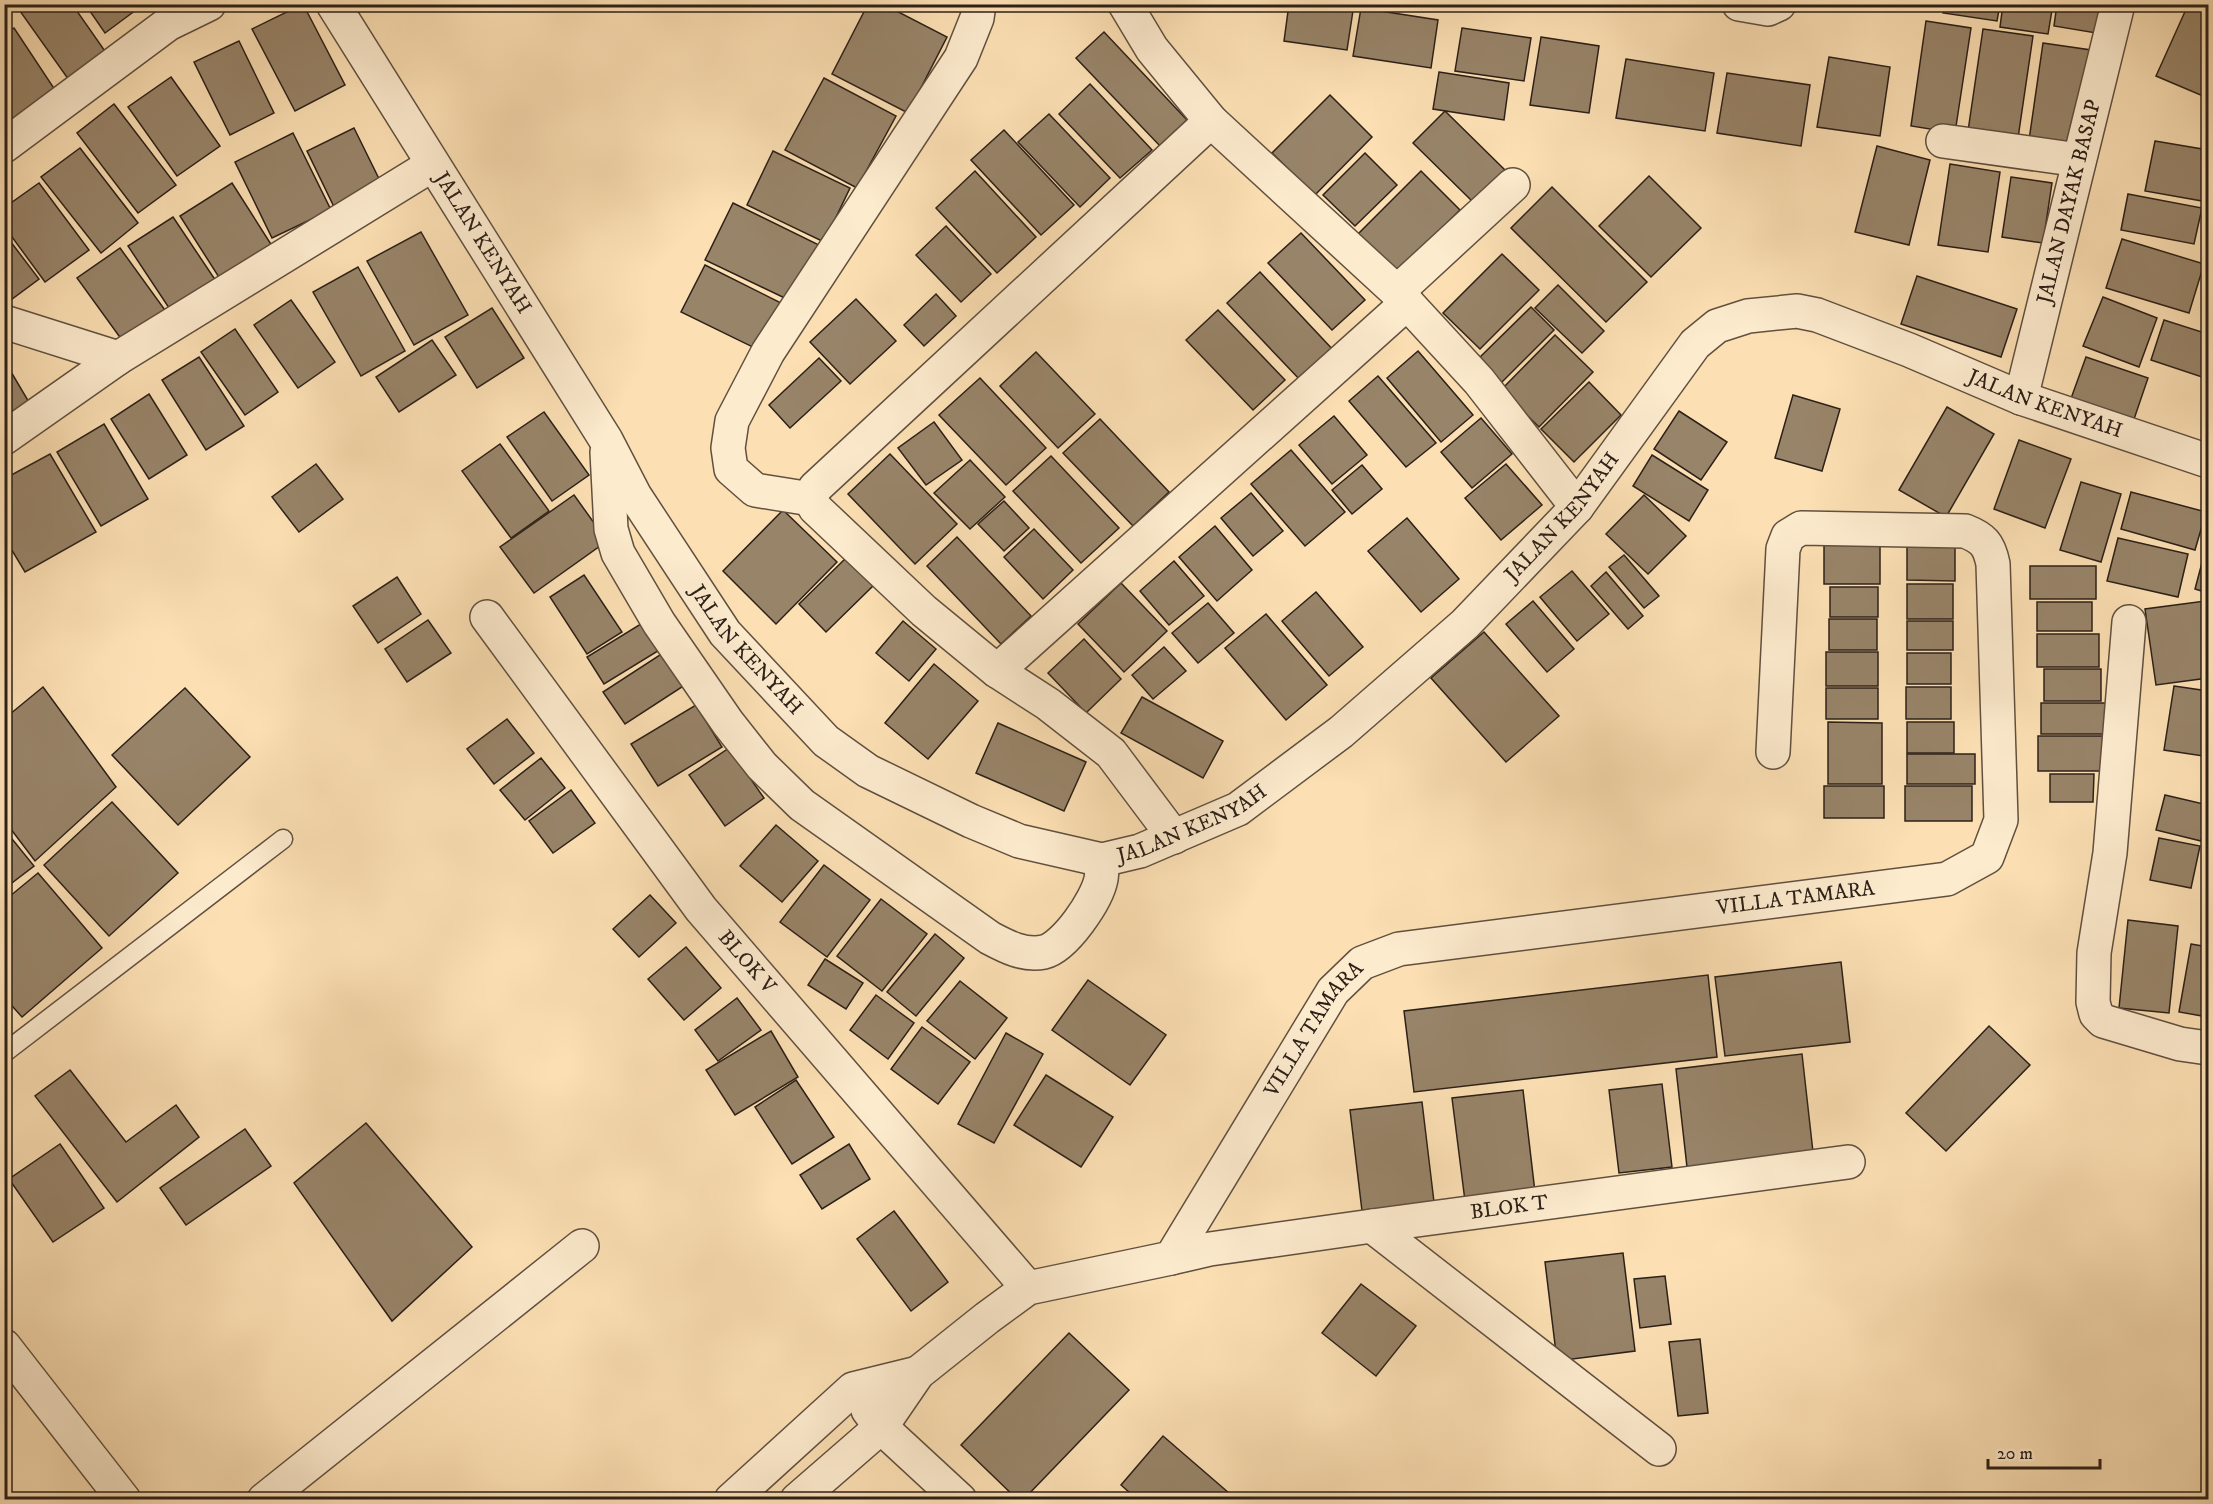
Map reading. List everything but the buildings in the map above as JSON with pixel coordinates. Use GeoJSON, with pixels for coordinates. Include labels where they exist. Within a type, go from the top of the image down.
{"type":"FeatureCollection","features":[{"type":"Feature","properties":{"kind":"street"},"geometry":{"type":"LineString","coordinates":[[4,146],[168,24],[209,4]]}},
{"type":"Feature","properties":{"kind":"street","name":"JALAN KENYAH"},"geometry":{"type":"LineString","coordinates":[[333,4],[606,440],[635,496],[725,633],[826,741],[868,771],[1019,842],[1102,860],[1140,851],[1238,809],[1341,732],[1465,624],[1577,507],[1695,344],[1717,326],[1748,316],[1797,311],[1817,315],[1909,350],[2021,398],[2208,461]]}},
{"type":"Feature","properties":{"kind":"street"},"geometry":{"type":"LineString","coordinates":[[811,499],[755,490],[731,469],[728,448],[732,421],[768,352],[962,58],[977,18],[979,4]]}},
{"type":"Feature","properties":{"kind":"street"},"geometry":{"type":"LineString","coordinates":[[1125,4],[1152,50],[1212,121],[1402,298],[1479,381],[1577,507]]}},
{"type":"Feature","properties":{"kind":"street"},"geometry":{"type":"LineString","coordinates":[[1739,4],[1768,9],[1779,4]]}},
{"type":"Feature","properties":{"kind":"street","name":"JALAN DAYAK BASAP"},"geometry":{"type":"LineString","coordinates":[[2021,398],[2118,4]]}},
{"type":"Feature","properties":{"kind":"street"},"geometry":{"type":"LineString","coordinates":[[1174,837],[1111,753],[1048,704],[997,671],[924,611],[815,508],[811,499],[815,488],[1212,121]]}},
{"type":"Feature","properties":{"kind":"street"},"geometry":{"type":"LineString","coordinates":[[1943,141],[2079,160]]}},
{"type":"Feature","properties":{"kind":"street"},"geometry":{"type":"LineString","coordinates":[[4,438],[118,358],[432,165]]}},
{"type":"Feature","properties":{"kind":"street"},"geometry":{"type":"LineString","coordinates":[[997,671],[1402,298],[1513,185]]}},
{"type":"Feature","properties":{"kind":"street"},"geometry":{"type":"LineString","coordinates":[[4,322],[118,358]]}},
{"type":"Feature","properties":{"kind":"street"},"geometry":{"type":"LineString","coordinates":[[606,440],[611,529],[618,553],[659,623],[728,723],[762,766],[802,805],[990,938],[1009,948],[1031,953],[1047,952],[1063,940],[1091,904],[1101,880],[1102,860]]}},
{"type":"Feature","properties":{"kind":"street","name":"VILLA TAMARA"},"geometry":{"type":"LineString","coordinates":[[1171,1258],[1333,991],[1362,963],[1399,949],[1947,879],[1987,857],[2001,820],[1993,564],[1990,547],[1981,537],[1965,531],[1801,528],[1788,536],[1783,549],[1773,752]]}},
{"type":"Feature","properties":{"kind":"street","name":"BLOK V"},"geometry":{"type":"LineString","coordinates":[[487,617],[701,909],[1028,1288]]}},
{"type":"Feature","properties":{"kind":"street"},"geometry":{"type":"LineString","coordinates":[[2129,622],[2110,853],[2094,953],[2092,1002],[2096,1014],[2103,1021],[2180,1044],[2208,1048]]}},
{"type":"Feature","properties":{"kind":"street","name":"BLOK T"},"geometry":{"type":"LineString","coordinates":[[1171,1258],[1210,1249],[1372,1226],[1848,1162]]}},
{"type":"Feature","properties":{"kind":"street"},"geometry":{"type":"LineString","coordinates":[[1372,1226],[1659,1449]]}},
{"type":"Feature","properties":{"kind":"street"},"geometry":{"type":"LineString","coordinates":[[264,1500],[582,1246]]}},
{"type":"Feature","properties":{"kind":"street"},"geometry":{"type":"LineString","coordinates":[[797,1500],[881,1427],[918,1373],[987,1317],[1028,1288],[1171,1258]]}},
{"type":"Feature","properties":{"kind":"street"},"geometry":{"type":"LineString","coordinates":[[4,1346],[124,1500]]}},
{"type":"Feature","properties":{"kind":"street"},"geometry":{"type":"LineString","coordinates":[[731,1500],[852,1389],[918,1373]]}},
{"type":"Feature","properties":{"kind":"street"},"geometry":{"type":"LineString","coordinates":[[852,1389],[881,1427],[960,1500]]}},
{"type":"Feature","properties":{"kind":"lane"},"geometry":{"type":"LineString","coordinates":[[4,1053],[283,839]]}}]}
